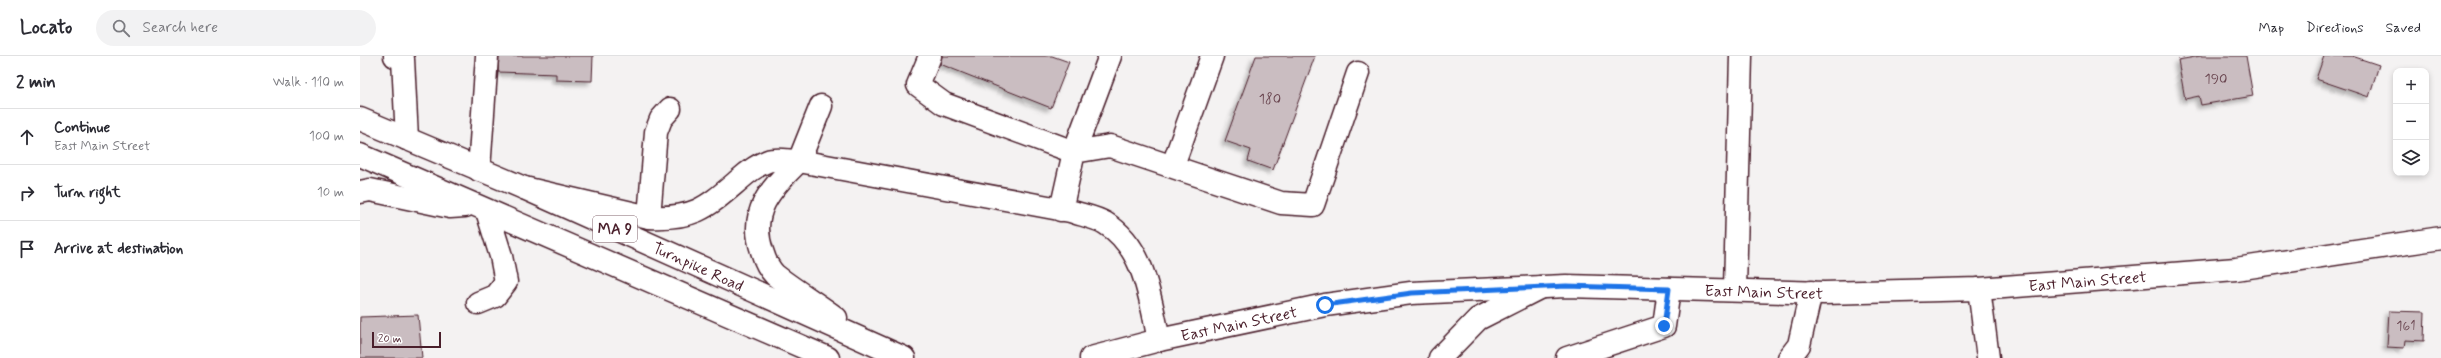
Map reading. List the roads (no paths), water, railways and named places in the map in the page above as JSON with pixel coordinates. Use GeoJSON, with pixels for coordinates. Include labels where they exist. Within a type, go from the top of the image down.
{"type":"FeatureCollection","features":[{"type":"Feature","properties":{"kind":"main road"},"geometry":{"type":"LineString","coordinates":[[395,56],[402,59],[407,139]]}},
{"type":"Feature","properties":{"kind":"main road"},"geometry":{"type":"LineString","coordinates":[[480,170],[487,56]]}},
{"type":"Feature","properties":{"kind":"main road"},"geometry":{"type":"LineString","coordinates":[[930,56],[918,85],[944,104],[1074,152],[1110,146],[1173,165],[1281,203],[1313,205],[1358,73]]}},
{"type":"Feature","properties":{"kind":"main road"},"geometry":{"type":"LineString","coordinates":[[1061,210],[1074,152],[1110,56]]}},
{"type":"Feature","properties":{"kind":"main road"},"geometry":{"type":"LineString","coordinates":[[1173,165],[1212,56]]}},
{"type":"Feature","properties":{"kind":"main road"},"geometry":{"type":"LineString","coordinates":[[1735,289],[1741,56]]}},
{"type":"Feature","properties":{"kind":"main road"},"geometry":{"type":"LineString","coordinates":[[821,106],[799,161],[772,188],[761,210],[757,232],[764,257],[774,274],[869,341]]}},
{"type":"Feature","properties":{"kind":"main road"},"geometry":{"type":"LineString","coordinates":[[649,216],[656,132],[661,119],[670,109]]}},
{"type":"Feature","properties":{"kind":"main road","name":"Turnpike Road"},"geometry":{"type":"LineString","coordinates":[[360,119],[524,188],[794,310],[869,341],[900,356]]}},
{"type":"Feature","properties":{"kind":"main road","name":"Turnpike Road"},"geometry":{"type":"LineString","coordinates":[[360,154],[828,358]]}},
{"type":"Feature","properties":{"kind":"main road"},"geometry":{"type":"LineString","coordinates":[[524,188],[649,216],[669,218],[692,214],[713,203],[751,170],[769,160],[799,161],[1061,210],[1104,223],[1124,238],[1137,259],[1145,279],[1160,340]]}},
{"type":"Feature","properties":{"kind":"main road"},"geometry":{"type":"LineString","coordinates":[[360,192],[370,190],[450,207],[481,208],[502,256],[506,282],[495,296],[478,303]]}},
{"type":"Feature","properties":{"kind":"main road","name":"East Main Street"},"geometry":{"type":"LineString","coordinates":[[1091,358],[1160,340],[1325,305],[1412,293],[1541,287],[1735,289],[1811,292],[1979,289],[2236,269],[2441,238]]}},
{"type":"Feature","properties":{"kind":"main road"},"geometry":{"type":"LineString","coordinates":[[1440,358],[1478,319],[1541,287]]}},
{"type":"Feature","properties":{"kind":"main road"},"geometry":{"type":"LineString","coordinates":[[1567,358],[1664,326],[1669,289]]}},
{"type":"Feature","properties":{"kind":"main road"},"geometry":{"type":"LineString","coordinates":[[1979,289],[1988,358]]}},
{"type":"Feature","properties":{"kind":"main road"},"geometry":{"type":"LineString","coordinates":[[1789,358],[1798,345],[1811,292]]}}]}
